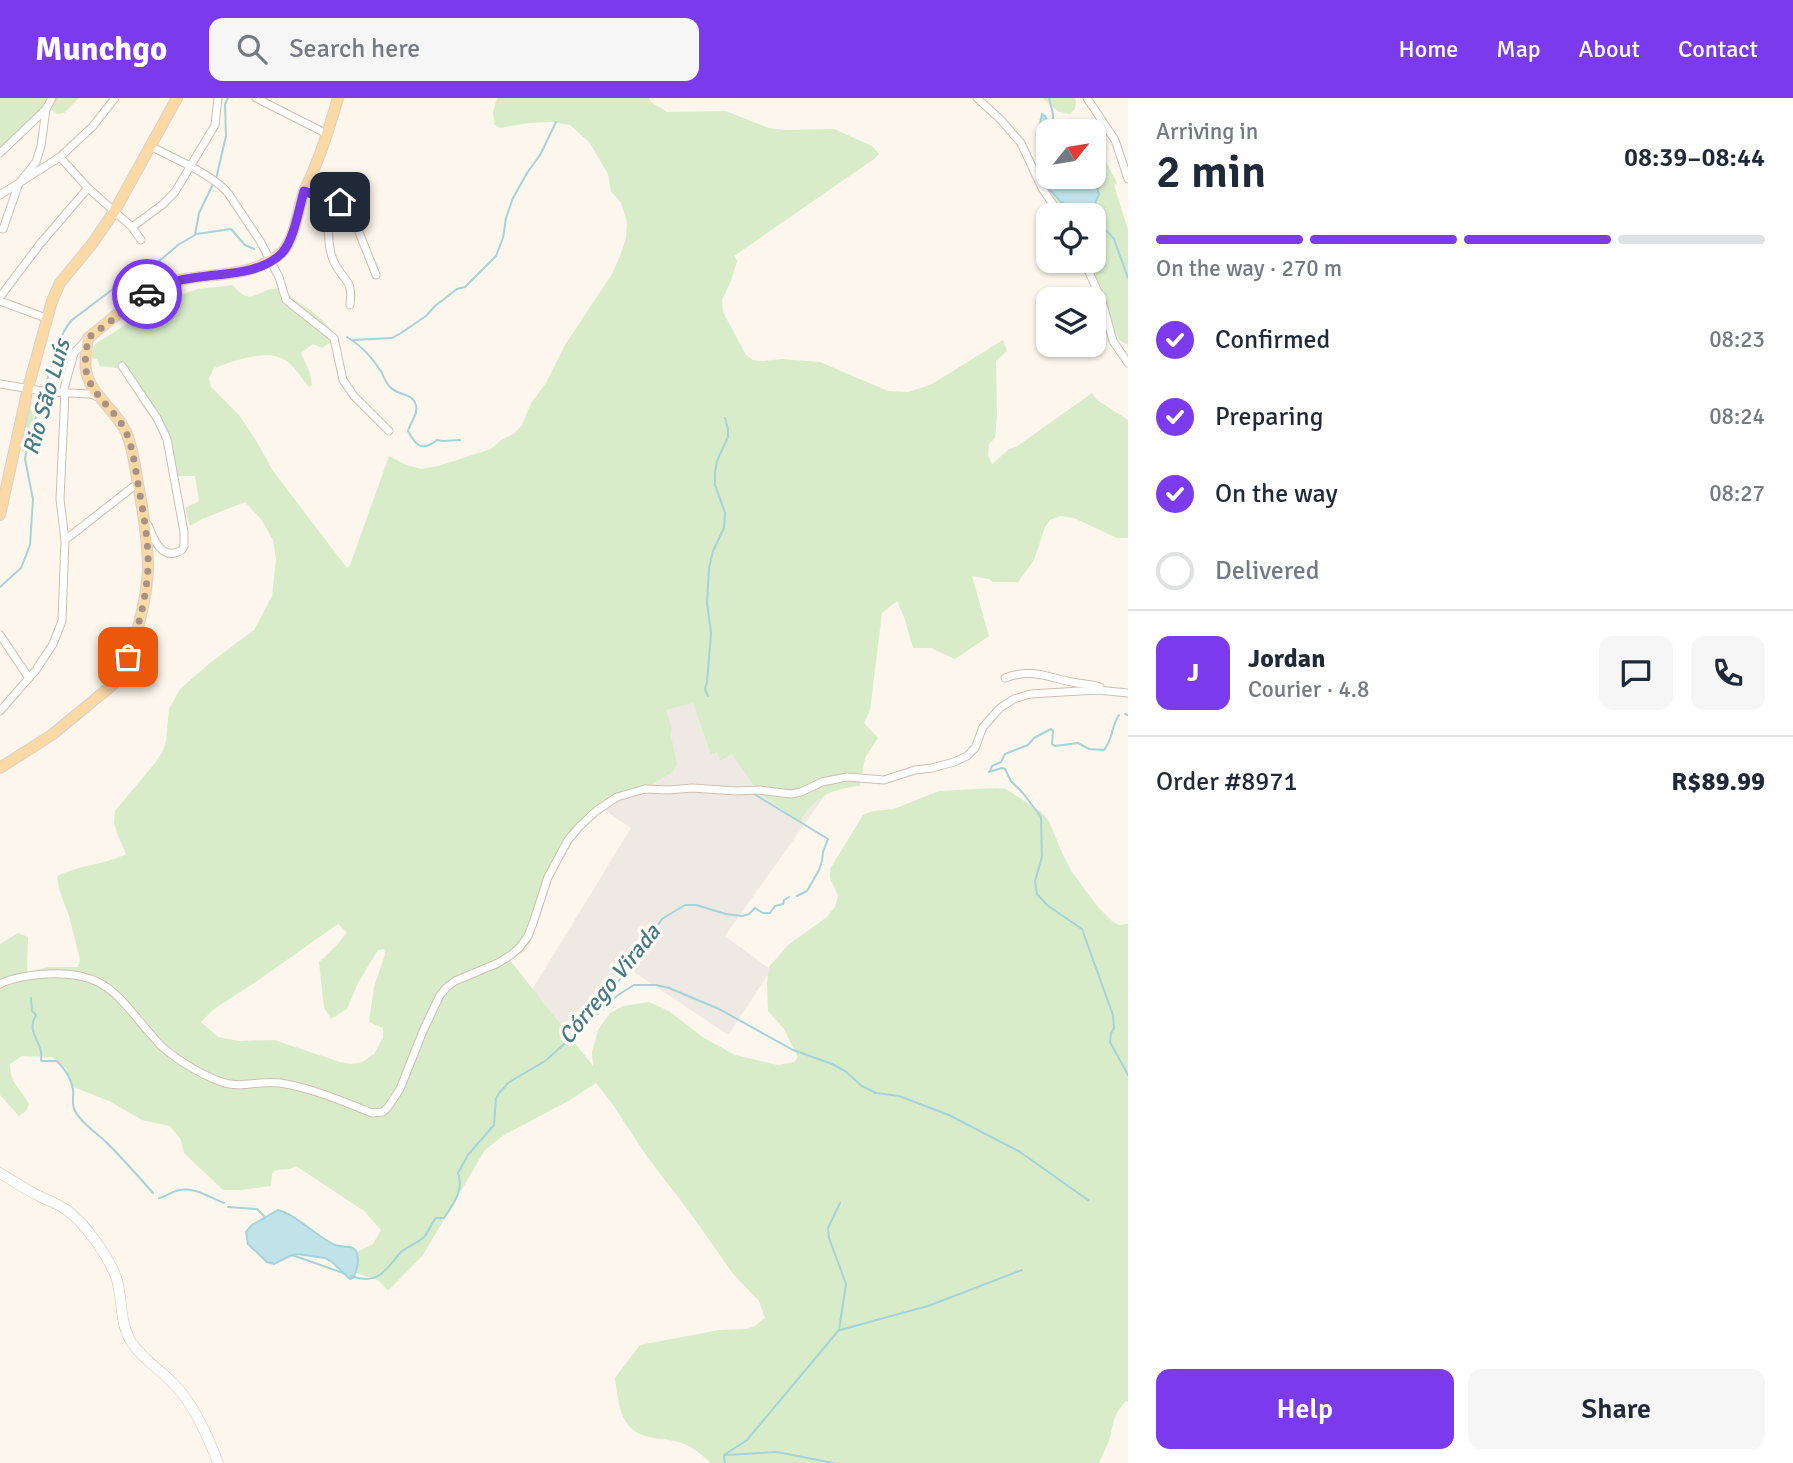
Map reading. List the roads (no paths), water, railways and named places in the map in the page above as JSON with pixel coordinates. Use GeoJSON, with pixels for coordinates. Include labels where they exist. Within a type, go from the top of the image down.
{"type":"FeatureCollection","features":[{"type":"Feature","properties":{"kind":"main road"},"geometry":{"type":"LineString","coordinates":[[0,515],[52,301],[60,283],[114,212],[177,98]]}},
{"type":"Feature","properties":{"kind":"main road"},"geometry":{"type":"LineString","coordinates":[[0,768],[54,734],[116,681],[123,671],[139,625],[147,579],[144,511],[127,433],[88,379],[85,367],[88,338],[162,285],[198,277],[242,272],[270,261],[283,252],[338,98]]}},
{"type":"Feature","properties":{"kind":"street"},"geometry":{"type":"LineString","coordinates":[[0,153],[46,109],[52,98]]}},
{"type":"Feature","properties":{"kind":"street"},"geometry":{"type":"LineString","coordinates":[[0,195],[60,157],[93,126],[115,98]]}},
{"type":"Feature","properties":{"kind":"street"},"geometry":{"type":"LineString","coordinates":[[132,227],[175,192],[215,125],[218,98]]}},
{"type":"Feature","properties":{"kind":"street"},"geometry":{"type":"LineString","coordinates":[[256,98],[327,134]]}},
{"type":"Feature","properties":{"kind":"street"},"geometry":{"type":"LineString","coordinates":[[977,98],[1021,143],[1052,203]]}},
{"type":"Feature","properties":{"kind":"street"},"geometry":{"type":"LineString","coordinates":[[1087,98],[1115,140],[1128,179]]}},
{"type":"Feature","properties":{"kind":"street"},"geometry":{"type":"LineString","coordinates":[[3,229],[19,183],[36,162],[46,109]]}},
{"type":"Feature","properties":{"kind":"street"},"geometry":{"type":"LineString","coordinates":[[150,146],[222,185],[260,241],[279,277],[286,300],[334,338],[341,376],[346,386],[389,431]]}},
{"type":"Feature","properties":{"kind":"street"},"geometry":{"type":"LineString","coordinates":[[60,157],[88,188],[132,227],[141,240]]}},
{"type":"Feature","properties":{"kind":"street"},"geometry":{"type":"LineString","coordinates":[[47,318],[0,299],[40,244],[88,188]]}},
{"type":"Feature","properties":{"kind":"street"},"geometry":{"type":"LineString","coordinates":[[304,191],[332,202],[340,202],[351,212],[376,275]]}},
{"type":"Feature","properties":{"kind":"street"},"geometry":{"type":"LineString","coordinates":[[332,202],[329,221],[331,247],[336,266],[350,284],[350,305]]}},
{"type":"Feature","properties":{"kind":"street"},"geometry":{"type":"LineString","coordinates":[[1089,273],[1102,301],[1113,341],[1127,362]]}},
{"type":"Feature","properties":{"kind":"street"},"geometry":{"type":"LineString","coordinates":[[0,711],[29,678],[53,644],[62,621],[65,540],[60,499],[64,392],[74,353],[88,338]]}},
{"type":"Feature","properties":{"kind":"street"},"geometry":{"type":"LineString","coordinates":[[122,366],[157,418],[167,439],[184,532],[182,550],[173,554],[160,548],[154,540],[144,511]]}},
{"type":"Feature","properties":{"kind":"street"},"geometry":{"type":"LineString","coordinates":[[0,384],[91,394],[105,401]]}},
{"type":"Feature","properties":{"kind":"street"},"geometry":{"type":"LineString","coordinates":[[65,540],[138,483]]}},
{"type":"Feature","properties":{"kind":"street"},"geometry":{"type":"LineString","coordinates":[[0,635],[29,678]]}},
{"type":"Feature","properties":{"kind":"street"},"geometry":{"type":"LineString","coordinates":[[1005,678],[1028,672],[1046,674],[1107,690]]}},
{"type":"Feature","properties":{"kind":"street"},"geometry":{"type":"LineString","coordinates":[[0,984],[31,975],[85,976],[112,989],[156,1041],[189,1065],[222,1083],[277,1083],[296,1086],[377,1113],[388,1107],[400,1089],[440,995],[455,981],[498,963],[520,947],[528,936],[548,877],[568,840],[596,811],[617,797],[645,789],[692,788],[791,794],[802,792],[822,782],[847,777],[884,780],[954,762],[967,756],[975,748],[984,727],[1000,708],[1014,699],[1030,694],[1107,690],[1128,692]]}},
{"type":"Feature","properties":{"kind":"street"},"geometry":{"type":"LineString","coordinates":[[0,1172],[73,1214],[93,1240],[114,1273],[130,1339],[140,1354],[184,1395],[218,1463]]}},
{"type":"Feature","properties":{"kind":"water"},"geometry":{"type":"Polygon","coordinates":[[[1049,189],[1097,189],[1099,194],[1095,203],[1060,201],[1049,189]]]}},
{"type":"Feature","properties":{"kind":"water"},"geometry":{"type":"Polygon","coordinates":[[[278,1210],[335,1245],[354,1249],[358,1261],[353,1278],[350,1279],[325,1258],[297,1254],[274,1264],[267,1262],[248,1244],[246,1232],[252,1225],[278,1210]]]}},
{"type":"Feature","properties":{"kind":"waterway","name":"Rio São Luís"},"geometry":{"type":"LineString","coordinates":[[216,179],[226,136],[225,104],[228,98]]}},
{"type":"Feature","properties":{"kind":"waterway"},"geometry":{"type":"LineString","coordinates":[[1049,98],[1053,119]]}},
{"type":"Feature","properties":{"kind":"waterway"},"geometry":{"type":"LineString","coordinates":[[353,340],[392,338],[401,333],[457,289],[465,287],[496,256],[513,198],[540,155],[556,122]]}},
{"type":"Feature","properties":{"kind":"waterway","name":"Rio São Luís"},"geometry":{"type":"LineString","coordinates":[[44,390],[58,345],[72,320],[121,283],[142,272],[195,235],[199,213],[213,184]]}},
{"type":"Feature","properties":{"kind":"waterway"},"geometry":{"type":"LineString","coordinates":[[197,234],[231,229],[245,245],[254,249]]}},
{"type":"Feature","properties":{"kind":"waterway"},"geometry":{"type":"LineString","coordinates":[[1106,230],[1114,239],[1128,278]]}},
{"type":"Feature","properties":{"kind":"waterway"},"geometry":{"type":"LineString","coordinates":[[347,337],[371,357],[390,387],[414,401],[416,411],[408,431],[417,444],[427,446],[437,440],[460,440]]}},
{"type":"Feature","properties":{"kind":"waterway","name":"Rio São Luís"},"geometry":{"type":"LineString","coordinates":[[0,587],[21,568],[30,545],[33,499],[25,459],[43,395]]}},
{"type":"Feature","properties":{"kind":"waterway"},"geometry":{"type":"LineString","coordinates":[[708,696],[705,689],[711,633],[707,603],[709,568],[713,551],[724,528],[725,513],[715,485],[715,473],[717,461],[728,437],[725,418]]}},
{"type":"Feature","properties":{"kind":"waterway","name":"Córrego Virada"},"geometry":{"type":"LineString","coordinates":[[990,771],[992,766],[1001,762],[1005,754],[1028,745],[1034,738],[1051,729],[1052,744],[1055,746],[1078,743],[1089,749],[1104,750],[1119,715]]}},
{"type":"Feature","properties":{"kind":"waterway"},"geometry":{"type":"LineString","coordinates":[[989,772],[1005,769],[1011,781],[1041,817],[1042,857],[1035,881],[1037,894],[1047,905],[1082,929],[1113,1015],[1114,1028],[1110,1042],[1128,1075]]}},
{"type":"Feature","properties":{"kind":"waterway"},"geometry":{"type":"LineString","coordinates":[[754,794],[828,839],[819,870],[807,891],[797,896]]}},
{"type":"Feature","properties":{"kind":"waterway","name":"Córrego Virada"},"geometry":{"type":"LineString","coordinates":[[351,1276],[369,1279],[381,1274],[401,1252],[424,1237],[436,1218],[444,1218],[459,1191],[458,1173],[468,1155],[494,1125],[496,1098],[500,1092],[508,1083],[545,1061],[570,1039],[618,982],[662,919],[685,905],[742,916],[755,908],[763,913],[770,913],[775,906],[783,904],[789,897]]}},
{"type":"Feature","properties":{"kind":"waterway"},"geometry":{"type":"LineString","coordinates":[[580,1030],[618,995],[634,985],[669,988],[719,1009],[793,1050],[832,1064],[876,1093],[899,1096],[949,1115],[1020,1152],[1088,1200]]}},
{"type":"Feature","properties":{"kind":"waterway"},"geometry":{"type":"LineString","coordinates":[[31,998],[32,1011],[36,1015],[33,1027],[41,1060],[57,1061],[60,1064],[72,1085],[73,1106],[78,1116],[153,1193]]}},
{"type":"Feature","properties":{"kind":"waterway"},"geometry":{"type":"LineString","coordinates":[[159,1198],[186,1189],[224,1203]]}},
{"type":"Feature","properties":{"kind":"waterway"},"geometry":{"type":"LineString","coordinates":[[724,1455],[747,1440],[839,1330],[846,1284],[829,1238],[828,1228],[840,1203]]}},
{"type":"Feature","properties":{"kind":"waterway"},"geometry":{"type":"LineString","coordinates":[[228,1207],[257,1209],[265,1217]]}},
{"type":"Feature","properties":{"kind":"waterway","name":"Córrego Virada"},"geometry":{"type":"LineString","coordinates":[[292,1255],[346,1274]]}},
{"type":"Feature","properties":{"kind":"waterway"},"geometry":{"type":"LineString","coordinates":[[840,1330],[928,1306],[1022,1270]]}},
{"type":"Feature","properties":{"kind":"waterway"},"geometry":{"type":"LineString","coordinates":[[725,1455],[777,1452],[833,1463]]}},
{"type":"Feature","properties":{"kind":"waterway"},"geometry":{"type":"LineString","coordinates":[[724,1456],[725,1463]]}}]}
